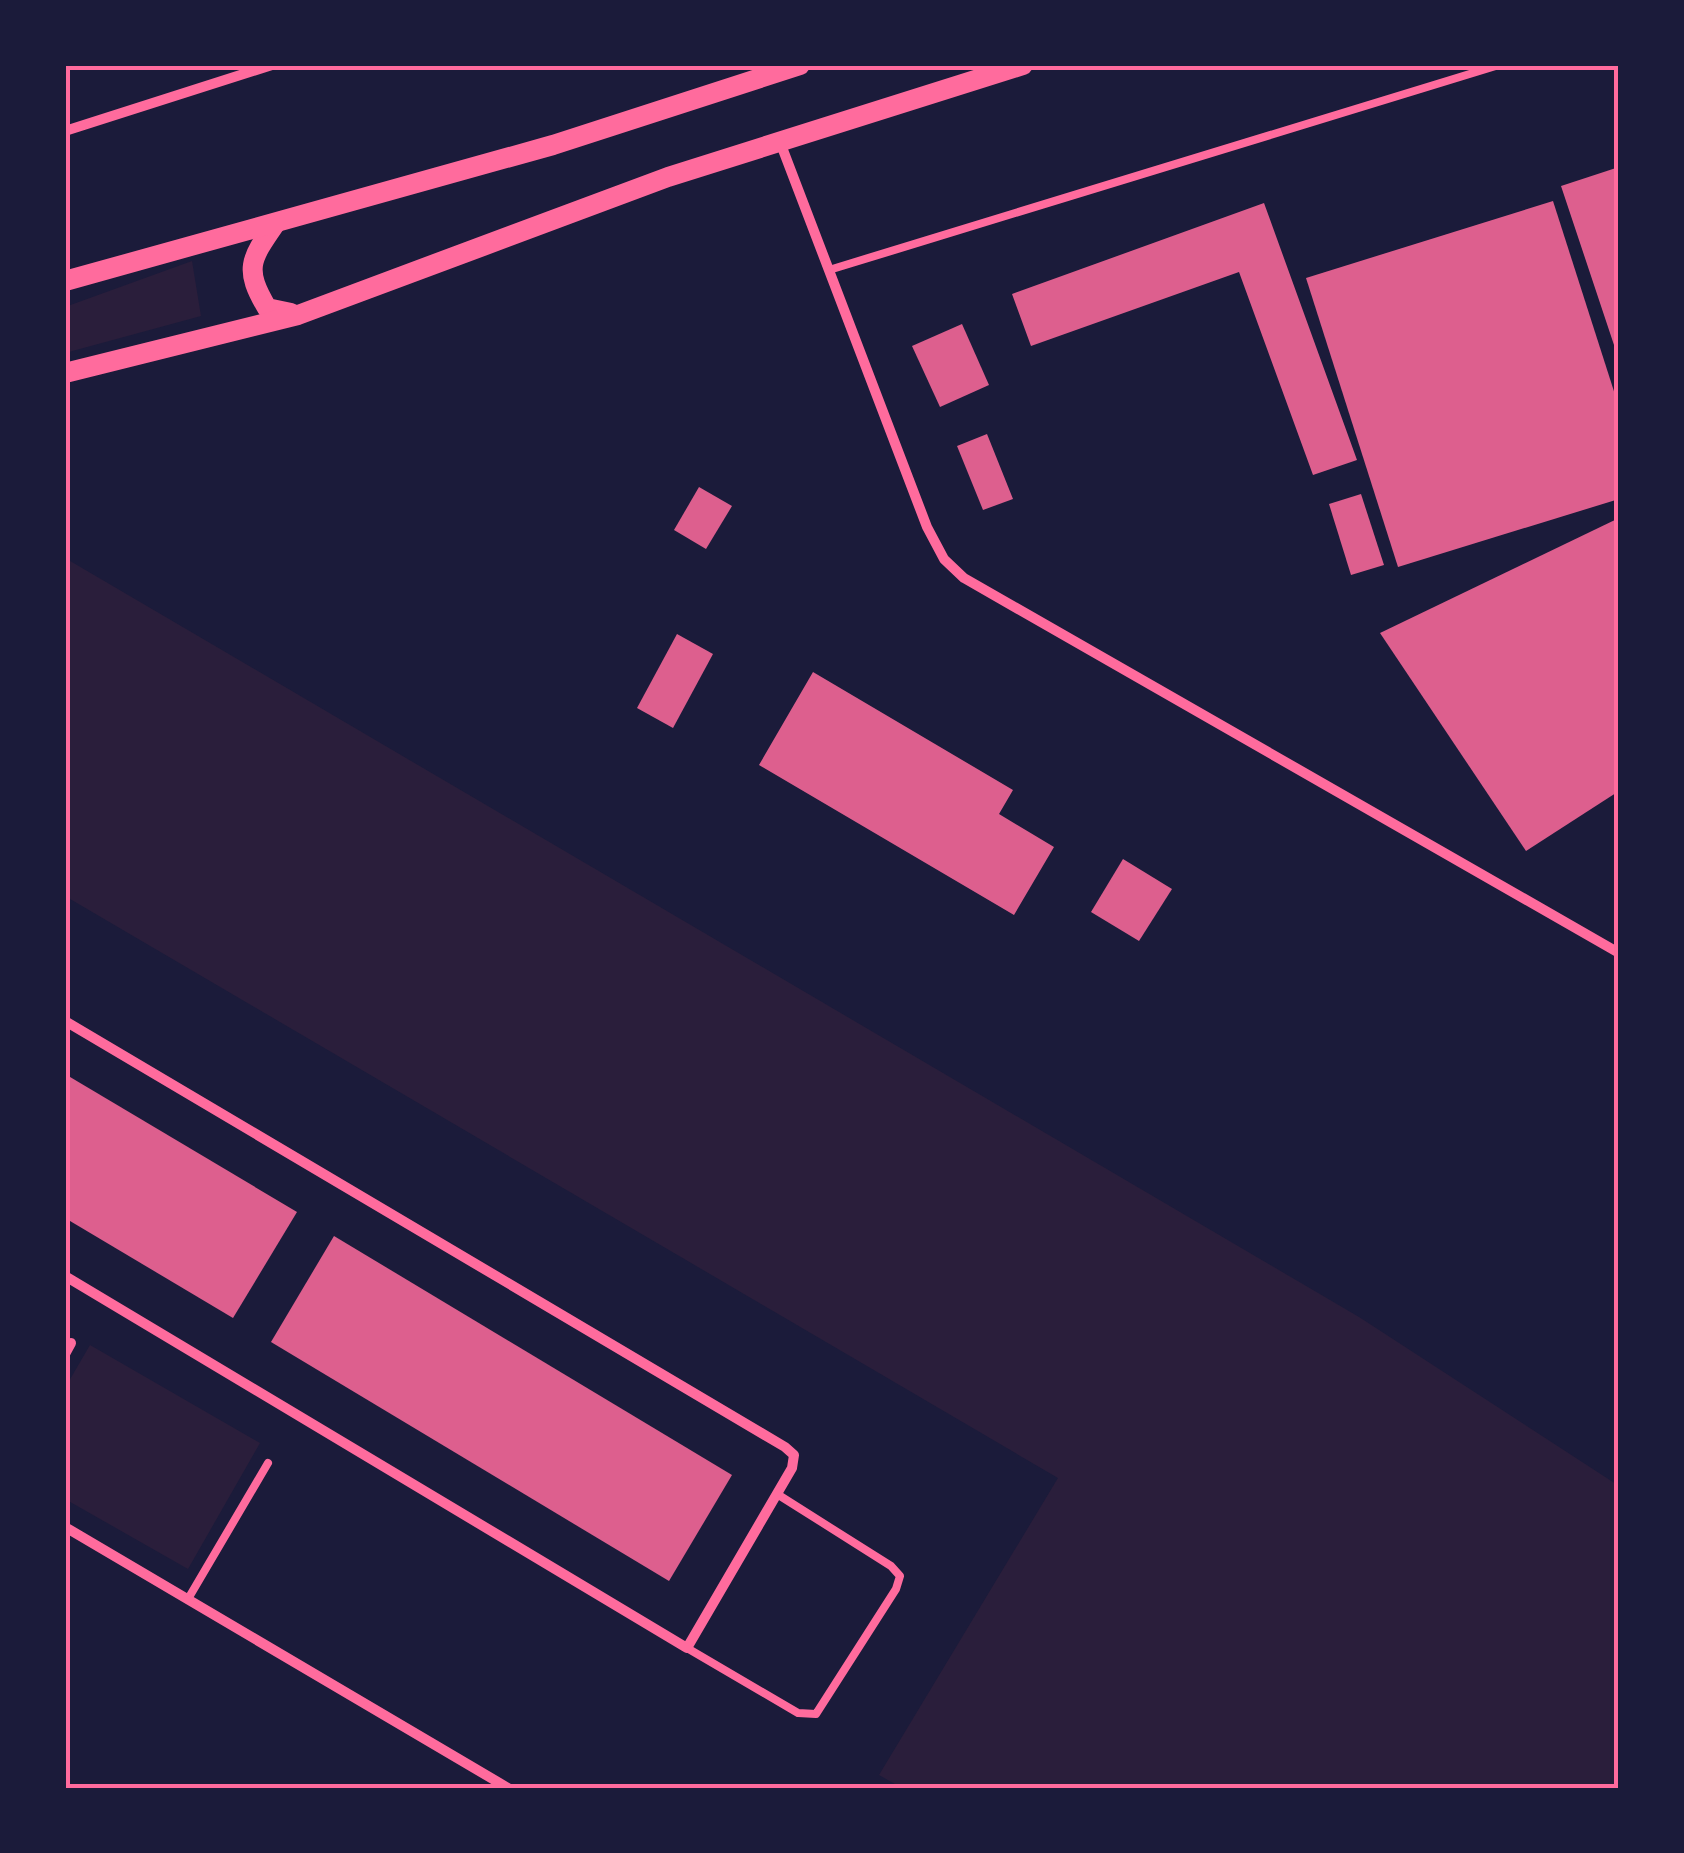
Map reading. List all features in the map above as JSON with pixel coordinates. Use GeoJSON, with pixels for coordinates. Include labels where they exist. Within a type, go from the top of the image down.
{"type":"FeatureCollection","features":[{"type":"Feature","properties":{"kind":"main road"},"geometry":{"type":"LineString","coordinates":[[65,281],[552,145],[800,65]]}},
{"type":"Feature","properties":{"kind":"main road"},"geometry":{"type":"LineString","coordinates":[[65,373],[298,314],[668,177],[1024,65]]}},
{"type":"Feature","properties":{"kind":"main road"},"geometry":{"type":"LineString","coordinates":[[274,224],[254,254],[251,281],[267,308],[298,314]]}},
{"type":"Feature","properties":{"kind":"street"},"geometry":{"type":"LineString","coordinates":[[65,131],[272,65]]}},
{"type":"Feature","properties":{"kind":"street"},"geometry":{"type":"LineString","coordinates":[[780,142],[927,526],[944,559],[964,578],[1619,953]]}},
{"type":"Feature","properties":{"kind":"street"},"geometry":{"type":"LineString","coordinates":[[65,1021],[785,1446],[794,1456],[792,1468],[687,1648],[65,1276]]}},
{"type":"Feature","properties":{"kind":"street"},"geometry":{"type":"LineString","coordinates":[[65,1527],[508,1788]]}},
{"type":"Feature","properties":{"kind":"lane"},"geometry":{"type":"LineString","coordinates":[[830,270],[1499,65]]}},
{"type":"Feature","properties":{"kind":"lane"},"geometry":{"type":"LineString","coordinates":[[188,1599],[268,1463]]}},
{"type":"Feature","properties":{"kind":"lane"},"geometry":{"type":"LineString","coordinates":[[687,1648],[798,1713],[816,1714],[896,1590],[900,1576],[891,1566],[777,1494]]}},
{"type":"Feature","properties":{"kind":"shaded area"},"geometry":{"type":"Polygon","coordinates":[[[192,261],[201,316],[65,353],[65,307],[192,261]]]}},
{"type":"Feature","properties":{"kind":"shaded area"},"geometry":{"type":"Polygon","coordinates":[[[65,558],[1359,1317],[1619,1486],[1619,1788],[902,1788],[879,1775],[1058,1478],[65,896],[65,558]]]}},
{"type":"Feature","properties":{"kind":"shaded area"},"geometry":{"type":"Polygon","coordinates":[[[90,1345],[260,1443],[188,1569],[65,1499],[65,1388],[90,1345]]]}},
{"type":"Feature","properties":{"kind":"building"},"geometry":{"type":"Polygon","coordinates":[[[1619,167],[1619,356],[1618,357],[1561,186],[1619,167]]]}},
{"type":"Feature","properties":{"kind":"building"},"geometry":{"type":"Polygon","coordinates":[[[1553,201],[1619,407],[1619,499],[1398,567],[1306,278],[1553,201]]]}},
{"type":"Feature","properties":{"kind":"building"},"geometry":{"type":"Polygon","coordinates":[[[1264,203],[1357,460],[1313,475],[1239,272],[1031,346],[1012,294],[1264,203]]]}},
{"type":"Feature","properties":{"kind":"building"},"geometry":{"type":"Polygon","coordinates":[[[962,324],[989,385],[940,407],[912,346],[962,324]]]}},
{"type":"Feature","properties":{"kind":"building"},"geometry":{"type":"Polygon","coordinates":[[[987,434],[1013,499],[983,510],[957,446],[987,434]]]}},
{"type":"Feature","properties":{"kind":"building"},"geometry":{"type":"Polygon","coordinates":[[[699,487],[732,506],[706,549],[674,530],[699,487]]]}},
{"type":"Feature","properties":{"kind":"building"},"geometry":{"type":"Polygon","coordinates":[[[1361,494],[1384,565],[1351,575],[1329,504],[1361,494]]]}},
{"type":"Feature","properties":{"kind":"building"},"geometry":{"type":"Polygon","coordinates":[[[1619,518],[1619,791],[1526,851],[1380,633],[1619,518]]]}},
{"type":"Feature","properties":{"kind":"building"},"geometry":{"type":"Polygon","coordinates":[[[677,634],[713,654],[673,728],[637,708],[677,634]]]}},
{"type":"Feature","properties":{"kind":"building"},"geometry":{"type":"Polygon","coordinates":[[[813,672],[1013,790],[999,814],[1054,847],[1014,915],[759,765],[813,672]]]}},
{"type":"Feature","properties":{"kind":"building"},"geometry":{"type":"Polygon","coordinates":[[[1123,859],[1172,889],[1139,941],[1091,912],[1123,859]]]}},
{"type":"Feature","properties":{"kind":"building"},"geometry":{"type":"Polygon","coordinates":[[[65,1074],[297,1212],[233,1318],[65,1218],[65,1074]]]}},
{"type":"Feature","properties":{"kind":"building"},"geometry":{"type":"Polygon","coordinates":[[[334,1236],[732,1475],[669,1581],[271,1342],[334,1236]]]}}]}
